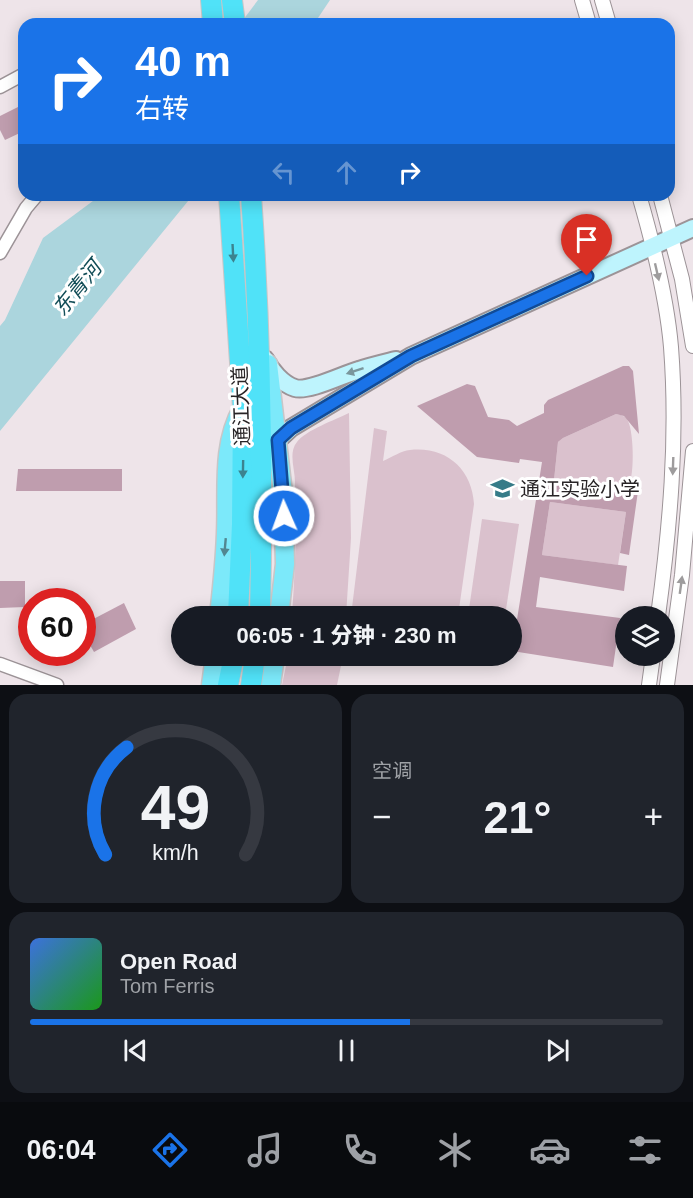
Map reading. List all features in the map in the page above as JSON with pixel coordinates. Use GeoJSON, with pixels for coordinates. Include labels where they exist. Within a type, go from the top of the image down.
{"type":"FeatureCollection","features":[{"type":"Feature","properties":{"kind":"highway"},"geometry":{"type":"LineString","coordinates":[[211,0],[212,18]]}},
{"type":"Feature","properties":{"kind":"highway","name":"通江大道"},"geometry":{"type":"LineString","coordinates":[[229,201],[243,408],[238,606]]}},
{"type":"Feature","properties":{"kind":"highway","name":"通江大道"},"geometry":{"type":"LineString","coordinates":[[251,201],[258,289],[262,479],[260,606]]}},
{"type":"Feature","properties":{"kind":"highway"},"geometry":{"type":"LineString","coordinates":[[228,685],[232,666]]}},
{"type":"Feature","properties":{"kind":"highway"},"geometry":{"type":"LineString","coordinates":[[251,685],[254,666]]}},
{"type":"Feature","properties":{"kind":"main road"},"geometry":{"type":"LineString","coordinates":[[259,345],[268,364],[285,383],[297,389],[310,387],[360,369],[411,356],[693,228]]}},
{"type":"Feature","properties":{"kind":"main road"},"geometry":{"type":"LineString","coordinates":[[262,479],[278,440],[308,417],[337,402],[411,356]]}},
{"type":"Feature","properties":{"kind":"main road"},"geometry":{"type":"LineString","coordinates":[[268,364],[283,493],[285,564],[280,606]]}},
{"type":"Feature","properties":{"kind":"main road"},"geometry":{"type":"LineString","coordinates":[[220,606],[226,534],[227,464],[234,424],[243,408]]}},
{"type":"Feature","properties":{"kind":"main road"},"geometry":{"type":"LineString","coordinates":[[211,685],[214,666]]}},
{"type":"Feature","properties":{"kind":"main road"},"geometry":{"type":"LineString","coordinates":[[271,685],[274,666]]}},
{"type":"Feature","properties":{"kind":"street"},"geometry":{"type":"LineString","coordinates":[[582,0],[587,18]]}},
{"type":"Feature","properties":{"kind":"street"},"geometry":{"type":"LineString","coordinates":[[602,0],[607,18]]}},
{"type":"Feature","properties":{"kind":"street"},"geometry":{"type":"LineString","coordinates":[[0,87],[18,77]]}},
{"type":"Feature","properties":{"kind":"street"},"geometry":{"type":"LineString","coordinates":[[0,254],[32,201]]}},
{"type":"Feature","properties":{"kind":"street"},"geometry":{"type":"LineString","coordinates":[[640,201],[671,346],[675,435],[672,492],[659,606]]}},
{"type":"Feature","properties":{"kind":"street"},"geometry":{"type":"LineString","coordinates":[[662,201],[682,279],[693,346]]}},
{"type":"Feature","properties":{"kind":"street"},"geometry":{"type":"LineString","coordinates":[[667,685],[682,575],[693,451]]}},
{"type":"Feature","properties":{"kind":"street"},"geometry":{"type":"LineString","coordinates":[[0,663],[57,685]]}},
{"type":"Feature","properties":{"kind":"street"},"geometry":{"type":"LineString","coordinates":[[649,685],[652,666]]}},
{"type":"Feature","properties":{"kind":"shaded area"},"geometry":{"type":"Polygon","coordinates":[[[349,413],[351,538],[347,606],[293,606],[296,532],[293,451],[301,438],[349,413]]]}},
{"type":"Feature","properties":{"kind":"shaded area"},"geometry":{"type":"Polygon","coordinates":[[[616,414],[627,419],[632,435],[632,467],[630,484],[627,489],[554,480],[558,442],[616,414]]]}},
{"type":"Feature","properties":{"kind":"shaded area"},"geometry":{"type":"Polygon","coordinates":[[[374,428],[387,431],[383,461],[407,451],[423,450],[446,456],[455,462],[468,480],[474,504],[459,606],[352,606],[374,428]]]}},
{"type":"Feature","properties":{"kind":"shaded area"},"geometry":{"type":"Polygon","coordinates":[[[550,502],[626,512],[618,565],[542,555],[550,502]]]}},
{"type":"Feature","properties":{"kind":"shaded area"},"geometry":{"type":"Polygon","coordinates":[[[482,519],[519,524],[507,606],[469,606],[482,519]]]}},
{"type":"Feature","properties":{"kind":"shaded area"},"geometry":{"type":"Polygon","coordinates":[[[286,666],[341,666],[337,685],[282,685],[286,666]]]}},
{"type":"Feature","properties":{"kind":"water"},"geometry":{"type":"Polygon","coordinates":[[[258,0],[330,0],[318,18],[244,18],[258,0]]]}},
{"type":"Feature","properties":{"kind":"water","name":"东青河"},"geometry":{"type":"Polygon","coordinates":[[[93,201],[188,201],[0,431],[0,326],[5,320],[43,238],[93,201]]]}},
{"type":"Feature","properties":{"kind":"building"},"geometry":{"type":"Polygon","coordinates":[[[18,107],[18,134],[5,140],[0,130],[0,116],[18,107]]]}},
{"type":"Feature","properties":{"kind":"building"},"geometry":{"type":"Polygon","coordinates":[[[623,366],[629,366],[633,371],[639,434],[624,416],[616,414],[563,438],[558,442],[554,480],[638,491],[629,555],[620,553],[626,512],[550,502],[542,555],[627,566],[624,591],[540,577],[536,607],[615,617],[613,667],[522,653],[522,606],[519,606],[542,462],[520,459],[519,463],[477,457],[417,406],[467,384],[475,386],[488,417],[509,420],[517,426],[544,413],[544,405],[548,400],[623,366]]]}},
{"type":"Feature","properties":{"kind":"building"},"geometry":{"type":"Polygon","coordinates":[[[18,469],[122,469],[122,491],[16,491],[18,469]]]}},
{"type":"Feature","properties":{"kind":"building"},"geometry":{"type":"Polygon","coordinates":[[[0,581],[25,581],[25,588],[18,588],[18,607],[0,608],[0,581]]]}},
{"type":"Feature","properties":{"kind":"building"},"geometry":{"type":"Polygon","coordinates":[[[124,603],[136,629],[96,651],[96,618],[124,603]]]}},
{"type":"Feature","properties":{"kind":"place","name":"通江实验小学"},"geometry":{"type":"Point","coordinates":[502,489]}},
{"type":"Feature","properties":{"kind":"route"},"geometry":{"type":"LineString","coordinates":[[284,516],[278,440],[291,428],[411,356],[587,276]]}}]}
